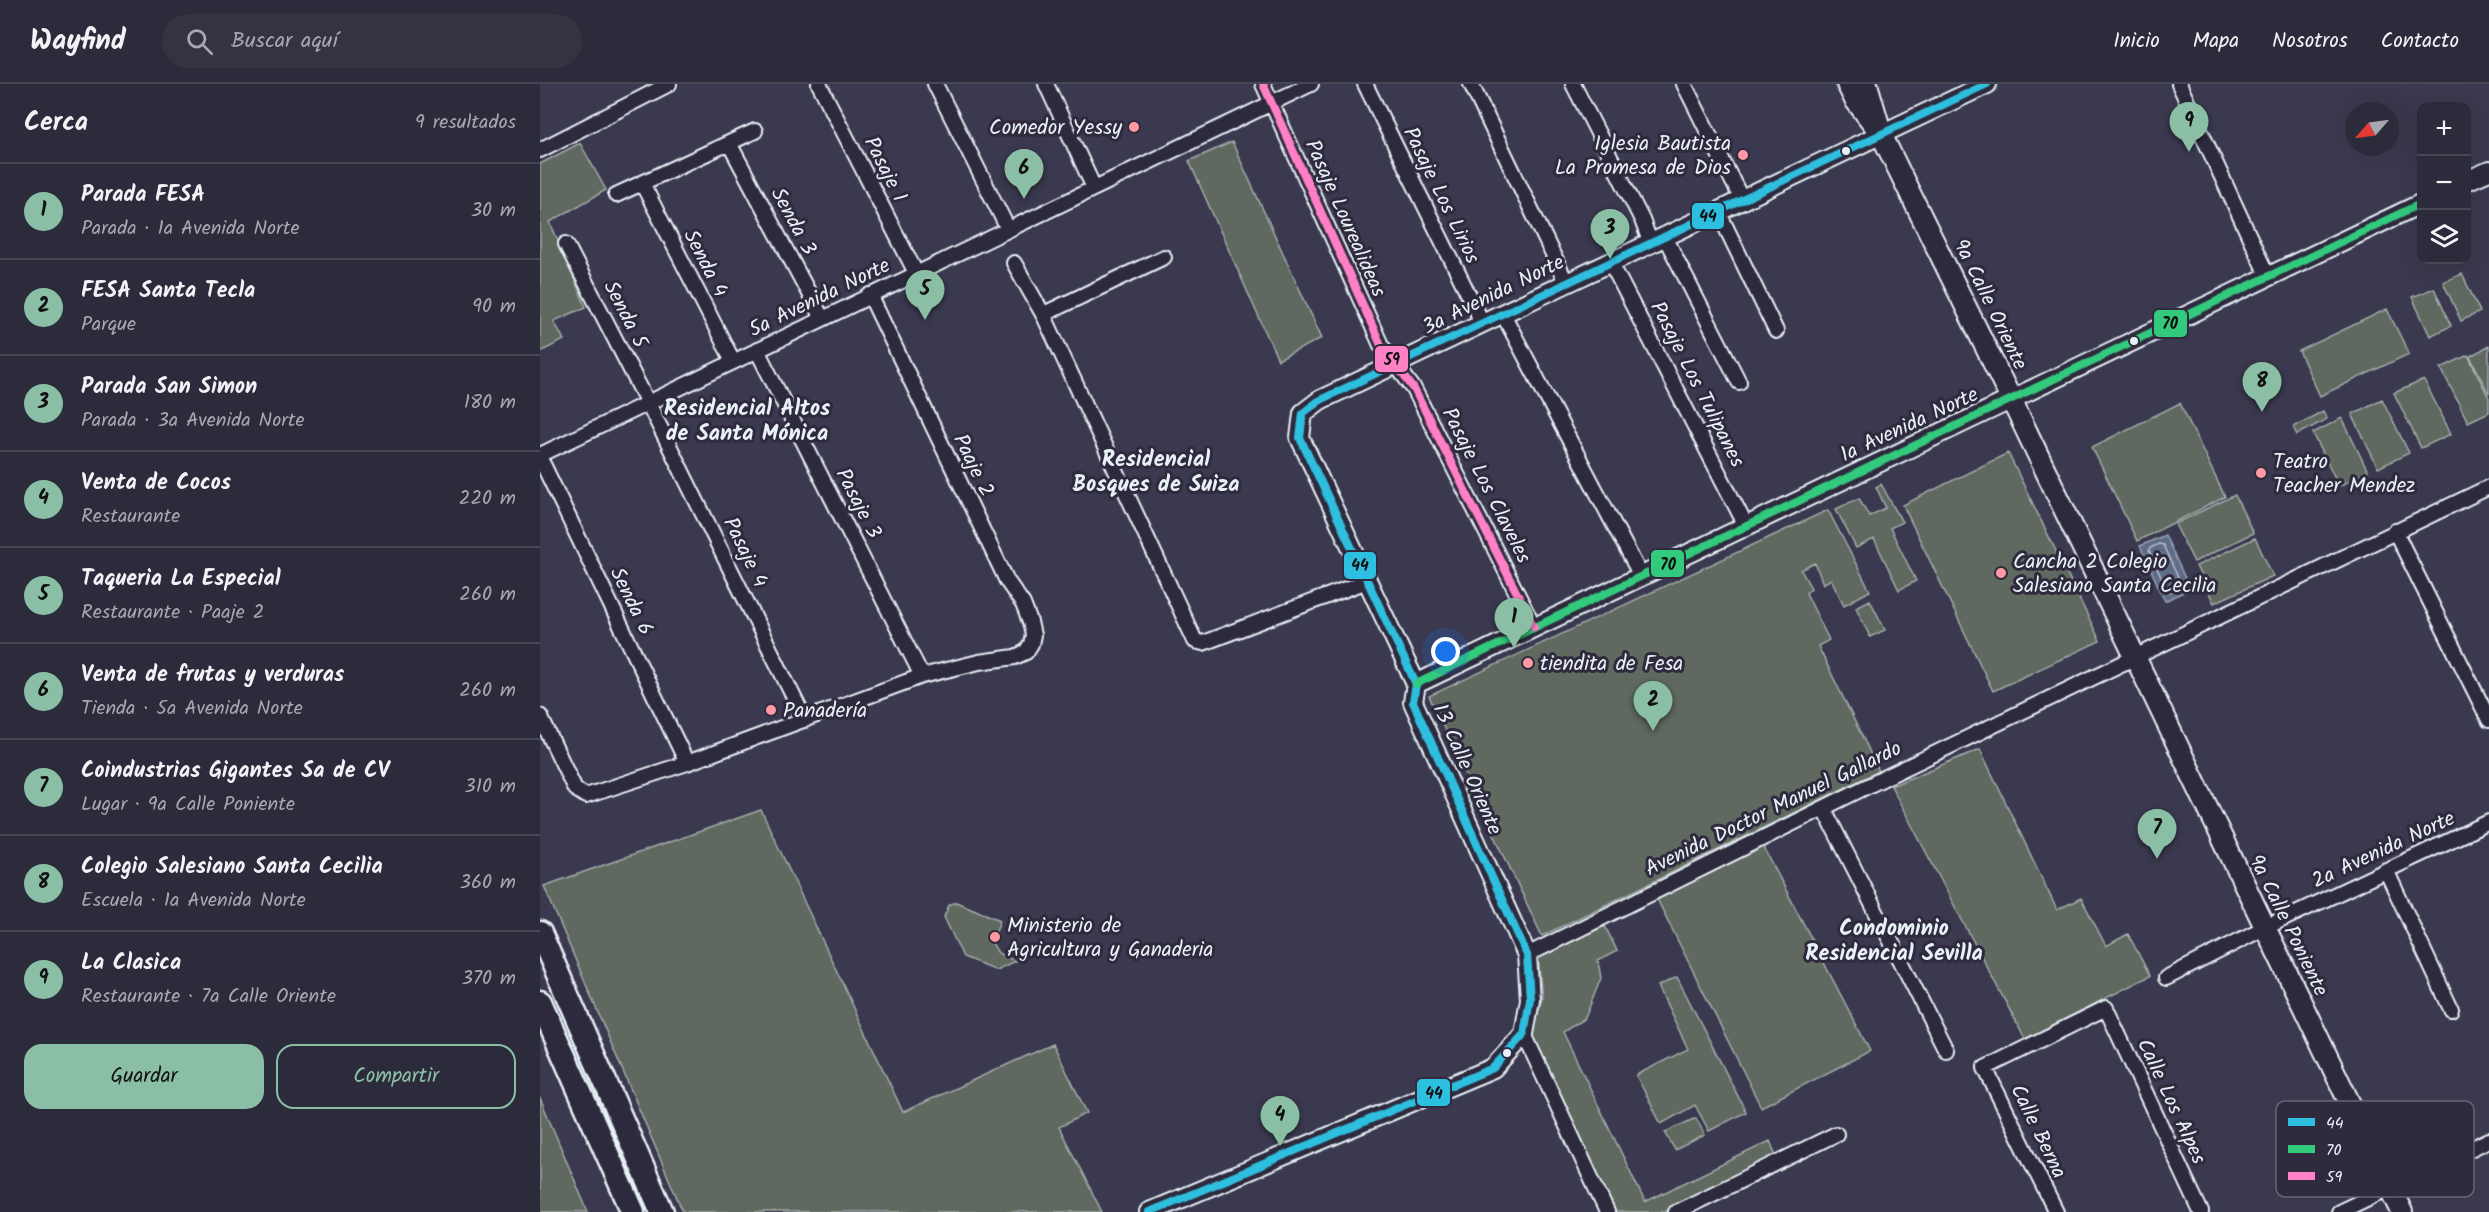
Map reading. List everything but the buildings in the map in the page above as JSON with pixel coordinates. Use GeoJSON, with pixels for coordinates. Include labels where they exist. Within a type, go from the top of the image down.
{"type":"FeatureCollection","features":[{"type":"Feature","properties":{"kind":"highway"},"geometry":{"type":"LineString","coordinates":[[540,933],[662,1212]]}},
{"type":"Feature","properties":{"kind":"highway"},"geometry":{"type":"LineString","coordinates":[[540,1002],[633,1212]]}},
{"type":"Feature","properties":{"kind":"main road","name":"9a Calle Oriente"},"geometry":{"type":"LineString","coordinates":[[1847,84],[1855,100],[1881,134]]}},
{"type":"Feature","properties":{"kind":"main road","name":"9a Calle Oriente"},"geometry":{"type":"LineString","coordinates":[[1867,84],[1881,134],[2012,400],[2135,659]]}},
{"type":"Feature","properties":{"kind":"main road","name":"9a Calle Poniente"},"geometry":{"type":"LineString","coordinates":[[2135,659],[2347,1101]]}},
{"type":"Feature","properties":{"kind":"main road","name":"9a Calle Poniente"},"geometry":{"type":"LineString","coordinates":[[2394,1197],[2402,1212]]}},
{"type":"Feature","properties":{"kind":"street"},"geometry":{"type":"LineString","coordinates":[[540,150],[669,84]]}},
{"type":"Feature","properties":{"kind":"street","name":"Pasaje 1"},"geometry":{"type":"LineString","coordinates":[[819,84],[916,273]]}},
{"type":"Feature","properties":{"kind":"street"},"geometry":{"type":"LineString","coordinates":[[935,84],[1008,229]]}},
{"type":"Feature","properties":{"kind":"street"},"geometry":{"type":"LineString","coordinates":[[1046,84],[1094,188]]}},
{"type":"Feature","properties":{"kind":"street","name":"Pasaje Lourealideas"},"geometry":{"type":"LineString","coordinates":[[1263,84],[1381,345],[1396,366]]}},
{"type":"Feature","properties":{"kind":"street","name":"5a Avenida Norte"},"geometry":{"type":"LineString","coordinates":[[540,457],[733,361],[1311,84]]}},
{"type":"Feature","properties":{"kind":"street","name":"Pasaje Los Lirios"},"geometry":{"type":"LineString","coordinates":[[1365,84],[1483,324]]}},
{"type":"Feature","properties":{"kind":"street"},"geometry":{"type":"LineString","coordinates":[[1471,84],[1567,284]]}},
{"type":"Feature","properties":{"kind":"street"},"geometry":{"type":"LineString","coordinates":[[1573,84],[1642,220],[1658,240],[1739,382]]}},
{"type":"Feature","properties":{"kind":"street"},"geometry":{"type":"LineString","coordinates":[[1684,84],[1742,200]]}},
{"type":"Feature","properties":{"kind":"street","name":"3a Avenida Norte"},"geometry":{"type":"LineString","coordinates":[[1300,438],[1303,413],[1320,400],[1988,84]]}},
{"type":"Feature","properties":{"kind":"street"},"geometry":{"type":"LineString","coordinates":[[2179,84],[2268,276]]}},
{"type":"Feature","properties":{"kind":"street"},"geometry":{"type":"LineString","coordinates":[[616,195],[755,131]]}},
{"type":"Feature","properties":{"kind":"street","name":"Senda 3"},"geometry":{"type":"LineString","coordinates":[[729,143],[822,318]]}},
{"type":"Feature","properties":{"kind":"street"},"geometry":{"type":"LineString","coordinates":[[2471,179],[2489,171]]}},
{"type":"Feature","properties":{"kind":"street","name":"Senda 4"},"geometry":{"type":"LineString","coordinates":[[642,183],[733,361]]}},
{"type":"Feature","properties":{"kind":"street","name":"1a Avenida Norte"},"geometry":{"type":"LineString","coordinates":[[1416,684],[2417,205]]}},
{"type":"Feature","properties":{"kind":"street"},"geometry":{"type":"LineString","coordinates":[[1718,212],[1776,331]]}},
{"type":"Feature","properties":{"kind":"street","name":"Senda 5"},"geometry":{"type":"LineString","coordinates":[[566,244],[648,403]]}},
{"type":"Feature","properties":{"kind":"street"},"geometry":{"type":"LineString","coordinates":[[1044,316],[1046,313],[1164,257]]}},
{"type":"Feature","properties":{"kind":"street"},"geometry":{"type":"LineString","coordinates":[[1014,262],[1044,316],[1195,641],[1203,643],[1367,581]]}},
{"type":"Feature","properties":{"kind":"street","name":"Pasaje Los Tulipanes"},"geometry":{"type":"LineString","coordinates":[[1611,263],[1746,526]]}},
{"type":"Feature","properties":{"kind":"street","name":"Paaje 2"},"geometry":{"type":"LineString","coordinates":[[870,295],[1007,581],[1023,604],[1033,635],[1026,652],[1015,657],[979,662],[922,675]]}},
{"type":"Feature","properties":{"kind":"street"},"geometry":{"type":"LineString","coordinates":[[1503,314],[1641,576]]}},
{"type":"Feature","properties":{"kind":"street","name":"Pasaje 3"},"geometry":{"type":"LineString","coordinates":[[757,350],[922,675]]}},
{"type":"Feature","properties":{"kind":"street","name":"Pasaje Los Claveles"},"geometry":{"type":"LineString","coordinates":[[1396,366],[1414,389],[1534,627]]}},
{"type":"Feature","properties":{"kind":"street","name":"Pasaje 4"},"geometry":{"type":"LineString","coordinates":[[648,403],[805,720]]}},
{"type":"Feature","properties":{"kind":"street","name":"13 Calle Oriente"},"geometry":{"type":"LineString","coordinates":[[1300,438],[1416,684],[1413,702],[1527,955]]}},
{"type":"Feature","properties":{"kind":"street","name":"Senda 6"},"geometry":{"type":"LineString","coordinates":[[540,457],[687,763]]}},
{"type":"Feature","properties":{"kind":"street","name":"Avenida Doctor Manuel Gallardo"},"geometry":{"type":"LineString","coordinates":[[1527,955],[1824,808],[2489,487]]}},
{"type":"Feature","properties":{"kind":"street"},"geometry":{"type":"LineString","coordinates":[[2395,531],[2489,720]]}},
{"type":"Feature","properties":{"kind":"street"},"geometry":{"type":"LineString","coordinates":[[540,716],[575,789],[586,796],[687,763],[922,675]]}},
{"type":"Feature","properties":{"kind":"street"},"geometry":{"type":"LineString","coordinates":[[1824,808],[1946,1050]]}},
{"type":"Feature","properties":{"kind":"street","name":"2a Avenida Norte"},"geometry":{"type":"LineString","coordinates":[[2166,978],[2264,928],[2489,822]]}},
{"type":"Feature","properties":{"kind":"street"},"geometry":{"type":"LineString","coordinates":[[2386,870],[2451,1009]]}},
{"type":"Feature","properties":{"kind":"street"},"geometry":{"type":"LineString","coordinates":[[1149,1212],[1493,1068],[1524,1034],[1530,999],[1527,955]]}},
{"type":"Feature","properties":{"kind":"street","name":"Calle Berna"},"geometry":{"type":"LineString","coordinates":[[2055,1212],[1985,1068],[2106,1008]]}},
{"type":"Feature","properties":{"kind":"street","name":"Calle Los Alpes"},"geometry":{"type":"LineString","coordinates":[[2106,1008],[2201,1212]]}},
{"type":"Feature","properties":{"kind":"street"},"geometry":{"type":"LineString","coordinates":[[1524,1034],[1606,1212]]}},
{"type":"Feature","properties":{"kind":"street"},"geometry":{"type":"LineString","coordinates":[[1676,1212],[1836,1134]]}},
{"type":"Feature","properties":{"kind":"street"},"geometry":{"type":"LineString","coordinates":[[2474,1147],[2489,1140]]}},
{"type":"Feature","properties":{"kind":"street"},"geometry":{"type":"LineString","coordinates":[[2339,1212],[2370,1197]]}},
{"type":"Feature","properties":{"kind":"green space"},"geometry":{"type":"Polygon","coordinates":[[[1232,142],[1322,338],[1278,360],[1189,161],[1232,142]]]}},
{"type":"Feature","properties":{"kind":"green space"},"geometry":{"type":"Polygon","coordinates":[[[580,143],[606,190],[550,222],[586,307],[554,321],[564,340],[540,352],[540,164],[580,143]]]}},
{"type":"Feature","properties":{"kind":"green space"},"geometry":{"type":"Polygon","coordinates":[[[2462,274],[2480,312],[2461,321],[2443,282],[2462,274]]]}},
{"type":"Feature","properties":{"kind":"green space"},"geometry":{"type":"Polygon","coordinates":[[[2434,288],[2451,326],[2430,336],[2412,297],[2434,288]]]}},
{"type":"Feature","properties":{"kind":"green space"},"geometry":{"type":"Polygon","coordinates":[[[2387,309],[2409,354],[2320,396],[2299,351],[2387,309]]]}},
{"type":"Feature","properties":{"kind":"green space"},"geometry":{"type":"Polygon","coordinates":[[[2489,346],[2489,394],[2470,356],[2489,346]]]}},
{"type":"Feature","properties":{"kind":"green space"},"geometry":{"type":"Polygon","coordinates":[[[2468,355],[2489,398],[2489,412],[2468,422],[2441,368],[2468,355]]]}},
{"type":"Feature","properties":{"kind":"green space"},"geometry":{"type":"Polygon","coordinates":[[[2424,380],[2451,434],[2421,448],[2394,393],[2424,380]]]}},
{"type":"Feature","properties":{"kind":"green space"},"geometry":{"type":"Polygon","coordinates":[[[2382,399],[2409,453],[2378,468],[2352,414],[2382,399]]]}},
{"type":"Feature","properties":{"kind":"green space"},"geometry":{"type":"Polygon","coordinates":[[[2180,403],[2225,497],[2137,541],[2092,447],[2180,403]]]}},
{"type":"Feature","properties":{"kind":"green space"},"geometry":{"type":"Polygon","coordinates":[[[2323,411],[2327,419],[2297,435],[2293,427],[2323,411]]]}},
{"type":"Feature","properties":{"kind":"green space"},"geometry":{"type":"Polygon","coordinates":[[[2342,418],[2368,472],[2339,486],[2313,433],[2342,418]]]}},
{"type":"Feature","properties":{"kind":"green space","name":"Cancha 2 Colegio Salesiano Santa Cecilia"},"geometry":{"type":"Polygon","coordinates":[[[2008,453],[2100,641],[1993,691],[1903,505],[2008,453]]]}},
{"type":"Feature","properties":{"kind":"green space"},"geometry":{"type":"Polygon","coordinates":[[[1881,484],[1902,522],[1890,528],[1916,581],[1899,590],[1874,539],[1856,548],[1836,509],[1859,498],[1869,516],[1886,508],[1876,487],[1881,484]]]}},
{"type":"Feature","properties":{"kind":"green space"},"geometry":{"type":"Polygon","coordinates":[[[2235,495],[2253,533],[2194,562],[2175,524],[2235,495]]]}},
{"type":"Feature","properties":{"kind":"green space"},"geometry":{"type":"Polygon","coordinates":[[[1828,510],[1870,591],[1844,605],[1831,579],[1823,584],[1815,563],[1801,570],[1811,588],[1806,593],[1829,640],[1818,646],[1879,771],[1542,936],[1429,696],[1828,510]]]}},
{"type":"Feature","properties":{"kind":"green space"},"geometry":{"type":"Polygon","coordinates":[[[2255,538],[2273,576],[2214,603],[2196,566],[2255,538]]]}},
{"type":"Feature","properties":{"kind":"green space"},"geometry":{"type":"Polygon","coordinates":[[[1870,600],[1885,630],[1870,637],[1856,607],[1870,600]]]}},
{"type":"Feature","properties":{"kind":"green space"},"geometry":{"type":"Polygon","coordinates":[[[1980,749],[2057,910],[2081,898],[2106,946],[2128,934],[2150,976],[2025,1039],[1891,786],[1980,749]]]}},
{"type":"Feature","properties":{"kind":"green space"},"geometry":{"type":"Polygon","coordinates":[[[761,810],[903,1112],[1053,1044],[1087,1113],[1059,1127],[1102,1212],[683,1212],[544,886],[761,810]]]}},
{"type":"Feature","properties":{"kind":"green space"},"geometry":{"type":"Polygon","coordinates":[[[1763,846],[1870,1051],[1761,1107],[1657,899],[1763,846]]]}},
{"type":"Feature","properties":{"kind":"green space"},"geometry":{"type":"Polygon","coordinates":[[[956,902],[1000,920],[992,943],[998,953],[1015,961],[996,970],[963,957],[944,917],[949,905],[956,902]]]}},
{"type":"Feature","properties":{"kind":"green space"},"geometry":{"type":"Polygon","coordinates":[[[1605,926],[1617,951],[1598,961],[1601,978],[1585,1018],[1563,1032],[1645,1202],[1770,1141],[1777,1158],[1665,1212],[1613,1212],[1532,1036],[1542,998],[1538,956],[1605,926]]]}},
{"type":"Feature","properties":{"kind":"green space"},"geometry":{"type":"Polygon","coordinates":[[[1677,977],[1746,1112],[1709,1131],[1695,1105],[1661,1124],[1636,1075],[1688,1049],[1658,986],[1677,977]]]}},
{"type":"Feature","properties":{"kind":"green space"},"geometry":{"type":"Polygon","coordinates":[[[540,1098],[588,1212],[540,1212],[540,1098]]]}},
{"type":"Feature","properties":{"kind":"green space"},"geometry":{"type":"Polygon","coordinates":[[[1696,1118],[1705,1135],[1675,1150],[1665,1132],[1696,1118]]]}},
{"type":"Feature","properties":{"kind":"water"},"geometry":{"type":"Polygon","coordinates":[[[2165,535],[2190,589],[2165,601],[2140,546],[2165,535]]]}},
{"type":"Feature","properties":{"kind":"transit line","name":"59"},"geometry":{"type":"LineString","coordinates":[[1263,84],[1381,345],[1414,389],[1534,627]]}},
{"type":"Feature","properties":{"kind":"transit line","name":"44"},"geometry":{"type":"LineString","coordinates":[[1149,1212],[1493,1068],[1524,1034],[1530,999],[1527,955],[1413,702],[1416,684],[1300,438],[1303,413],[1320,400],[1987,84]]}},
{"type":"Feature","properties":{"kind":"transit line","name":"70"},"geometry":{"type":"LineString","coordinates":[[1416,684],[2417,205]]}},
{"type":"Feature","properties":{"kind":"place","name":"Comedor Yessy"},"geometry":{"type":"Point","coordinates":[1134,127]}},
{"type":"Feature","properties":{"kind":"place","name":"La Clasica"},"geometry":{"type":"Point","coordinates":[2189,152]}},
{"type":"Feature","properties":{"kind":"place","name":"Iglesia Bautista La Promesa de Dios"},"geometry":{"type":"Point","coordinates":[1743,155]}},
{"type":"Feature","properties":{"kind":"place","name":"Venta de frutas y verduras"},"geometry":{"type":"Point","coordinates":[1024,199]}},
{"type":"Feature","properties":{"kind":"place","name":"Parada San Simon"},"geometry":{"type":"Point","coordinates":[1610,259]}},
{"type":"Feature","properties":{"kind":"place","name":"Taqueria La Especial"},"geometry":{"type":"Point","coordinates":[925,320]}},
{"type":"Feature","properties":{"kind":"place","name":"Colegio Salesiano Santa Cecilia"},"geometry":{"type":"Point","coordinates":[2262,412]}},
{"type":"Feature","properties":{"kind":"place","name":"Teatro Teacher Mendez"},"geometry":{"type":"Point","coordinates":[2261,473]}},
{"type":"Feature","properties":{"kind":"place","name":"Cancha 2 Colegio Salesiano Santa Cecilia"},"geometry":{"type":"Point","coordinates":[2001,573]}},
{"type":"Feature","properties":{"kind":"place","name":"Parada FESA"},"geometry":{"type":"Point","coordinates":[1514,648]}},
{"type":"Feature","properties":{"kind":"place","name":"tiendita de Fesa"},"geometry":{"type":"Point","coordinates":[1528,663]}},
{"type":"Feature","properties":{"kind":"place","name":"Panadería"},"geometry":{"type":"Point","coordinates":[771,710]}},
{"type":"Feature","properties":{"kind":"place","name":"FESA Santa Tecla"},"geometry":{"type":"Point","coordinates":[1653,731]}},
{"type":"Feature","properties":{"kind":"place","name":"Coindustrias Gigantes Sa de CV"},"geometry":{"type":"Point","coordinates":[2157,859]}},
{"type":"Feature","properties":{"kind":"place","name":"Ministerio de Agricultura y Ganaderia"},"geometry":{"type":"Point","coordinates":[995,937]}},
{"type":"Feature","properties":{"kind":"place","name":"Venta de Cocos"},"geometry":{"type":"Point","coordinates":[1280,1146]}},
{"type":"Feature","properties":{"kind":"district","name":"Residencial Altos de Santa Mónica"},"geometry":{"type":"Point","coordinates":[747,420]}},
{"type":"Feature","properties":{"kind":"district","name":"Residencial Bosques de Suiza"},"geometry":{"type":"Point","coordinates":[1156,470]}},
{"type":"Feature","properties":{"kind":"district","name":"Condominio Residencial Sevilla"},"geometry":{"type":"Point","coordinates":[1894,940]}}]}
